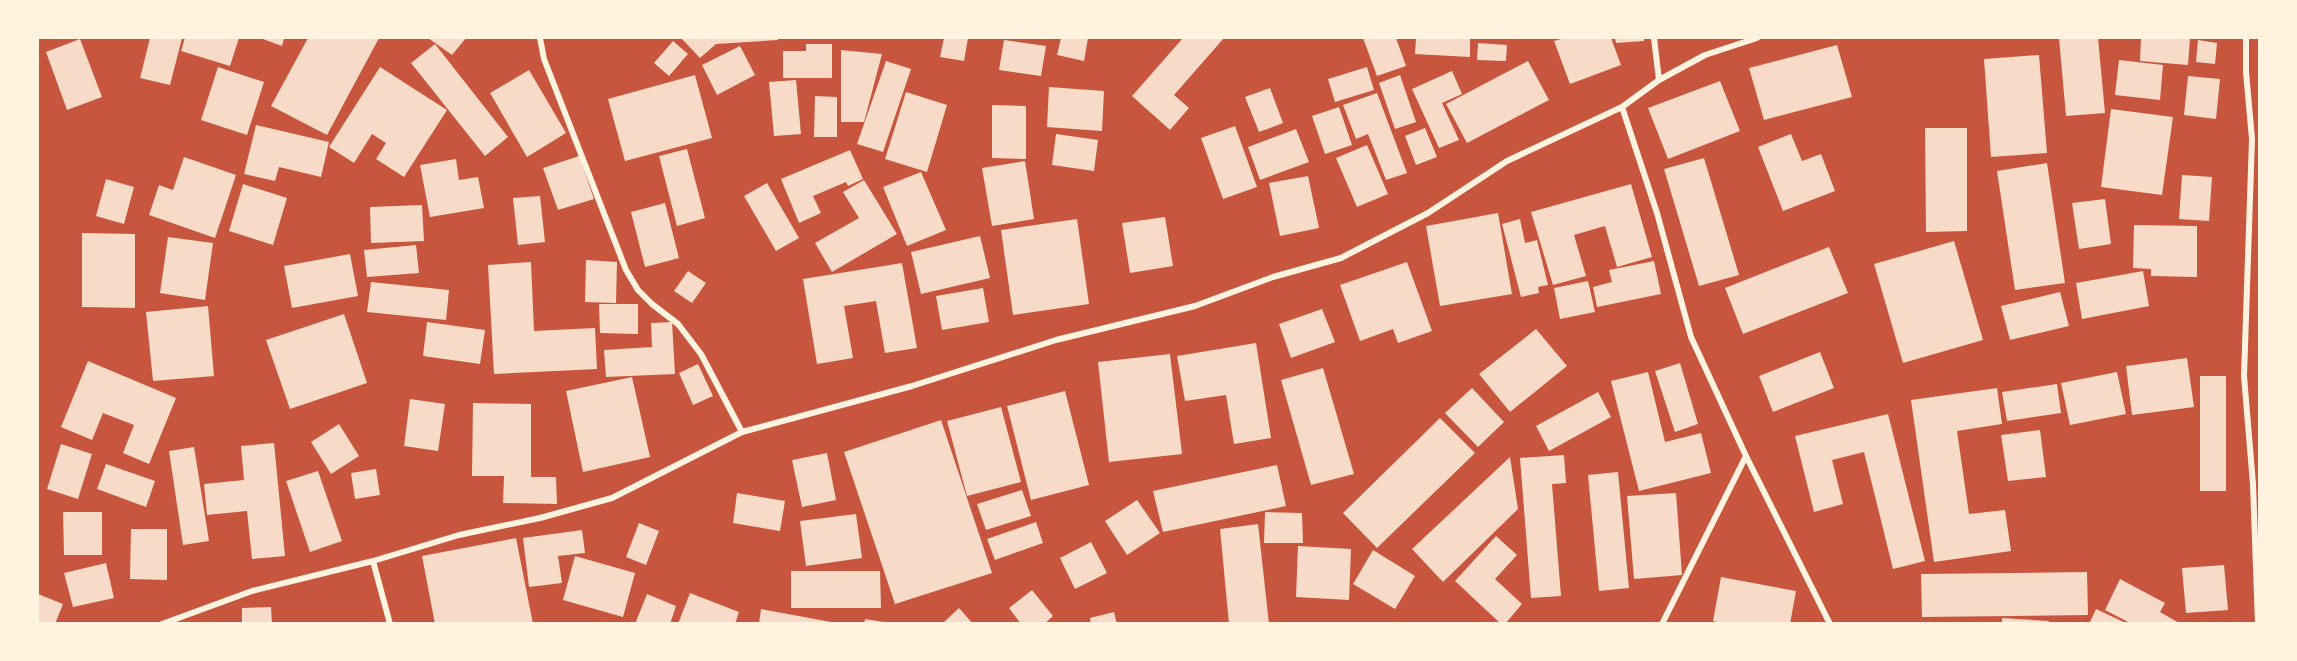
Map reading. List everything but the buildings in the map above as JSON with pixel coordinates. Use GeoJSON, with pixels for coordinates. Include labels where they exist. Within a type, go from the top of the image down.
{"type":"FeatureCollection","features":[{"type":"Feature","properties":{"kind":"street"},"geometry":{"type":"LineString","coordinates":[[540,38],[544,59],[626,270],[638,290],[678,324],[701,354],[742,432]]}},
{"type":"Feature","properties":{"kind":"street"},"geometry":{"type":"LineString","coordinates":[[1654,38],[1659,80]]}},
{"type":"Feature","properties":{"kind":"street"},"geometry":{"type":"LineString","coordinates":[[162,624],[252,591],[373,561],[459,535],[540,518],[612,498],[742,432],[912,386],[1056,340],[1195,306],[1273,277],[1341,258],[1428,213],[1508,161],[1622,107],[1659,80],[1705,55],[1757,38]]}},
{"type":"Feature","properties":{"kind":"street"},"geometry":{"type":"LineString","coordinates":[[2247,38],[2246,72],[2252,139],[2244,376],[2253,484],[2258,624]]}},
{"type":"Feature","properties":{"kind":"street"},"geometry":{"type":"LineString","coordinates":[[1622,107],[1657,213],[1692,337],[1746,456],[1830,624]]}},
{"type":"Feature","properties":{"kind":"street"},"geometry":{"type":"LineString","coordinates":[[1662,624],[1746,456]]}},
{"type":"Feature","properties":{"kind":"street"},"geometry":{"type":"LineString","coordinates":[[373,561],[390,624]]}}]}
